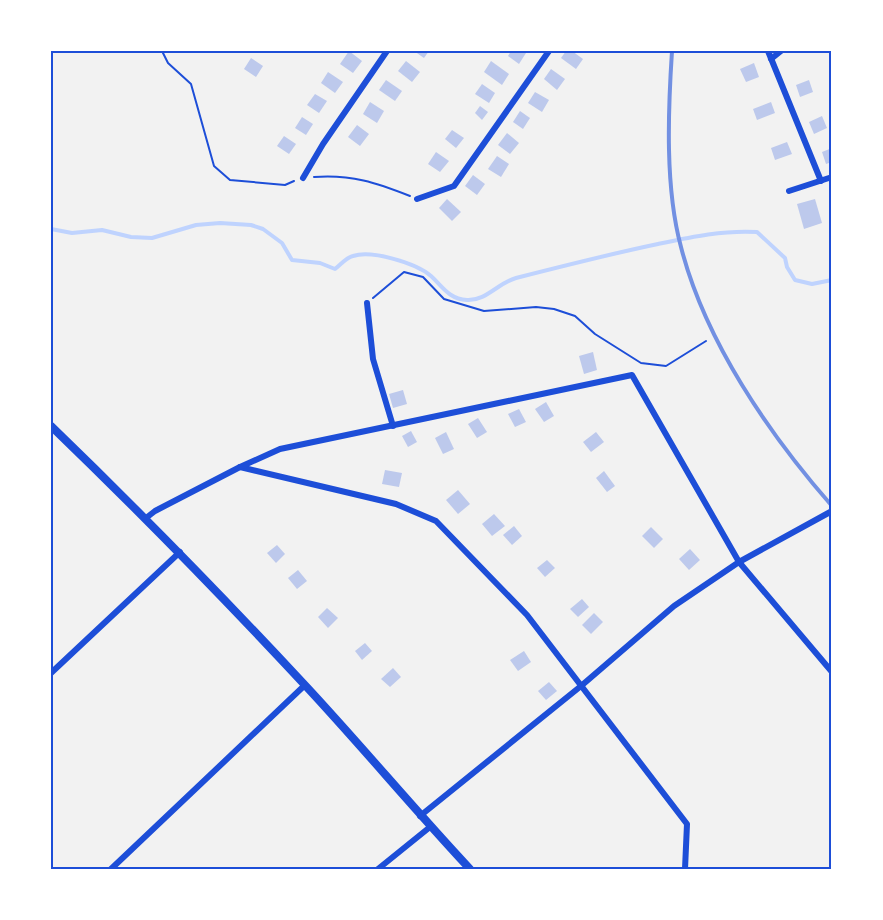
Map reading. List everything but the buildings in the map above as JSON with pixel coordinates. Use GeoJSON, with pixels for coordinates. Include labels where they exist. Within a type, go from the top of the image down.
{"type":"FeatureCollection","features":[{"type":"Feature","properties":{"kind":"street"},"geometry":{"type":"LineString","coordinates":[[303,178],[323,144],[387,51]]}},
{"type":"Feature","properties":{"kind":"street"},"geometry":{"type":"LineString","coordinates":[[417,199],[454,186],[549,51]]}},
{"type":"Feature","properties":{"kind":"street"},"geometry":{"type":"LineString","coordinates":[[768,51],[821,181]]}},
{"type":"Feature","properties":{"kind":"street"},"geometry":{"type":"LineString","coordinates":[[771,59],[780,51]]}},
{"type":"Feature","properties":{"kind":"street"},"geometry":{"type":"LineString","coordinates":[[789,191],[832,177]]}},
{"type":"Feature","properties":{"kind":"street"},"geometry":{"type":"LineString","coordinates":[[367,303],[373,359],[393,426]]}},
{"type":"Feature","properties":{"kind":"street"},"geometry":{"type":"LineString","coordinates":[[146,518],[155,511],[240,467],[280,449],[632,375],[739,562],[832,672]]}},
{"type":"Feature","properties":{"kind":"street"},"geometry":{"type":"LineString","coordinates":[[51,426],[180,552],[470,869]]}},
{"type":"Feature","properties":{"kind":"street"},"geometry":{"type":"LineString","coordinates":[[240,467],[396,504],[436,521],[527,615],[687,824],[685,869]]}},
{"type":"Feature","properties":{"kind":"street"},"geometry":{"type":"LineString","coordinates":[[420,816],[581,686],[674,606],[739,562],[832,511]]}},
{"type":"Feature","properties":{"kind":"street"},"geometry":{"type":"LineString","coordinates":[[51,674],[180,552]]}},
{"type":"Feature","properties":{"kind":"street"},"geometry":{"type":"LineString","coordinates":[[111,869],[304,685]]}},
{"type":"Feature","properties":{"kind":"street"},"geometry":{"type":"LineString","coordinates":[[378,869],[430,827]]}},
{"type":"Feature","properties":{"kind":"path"},"geometry":{"type":"LineString","coordinates":[[162,51],[168,63],[191,84],[214,166],[230,180],[285,184],[303,178],[334,175],[370,180],[417,199]]}},
{"type":"Feature","properties":{"kind":"path"},"geometry":{"type":"LineString","coordinates":[[367,303],[404,272],[423,277],[444,299],[484,311],[536,307],[554,309],[575,316],[595,334],[641,363],[666,366],[706,340]]}},
{"type":"Feature","properties":{"kind":"waterway"},"geometry":{"type":"LineString","coordinates":[[51,229],[72,233],[102,230],[131,237],[152,238],[196,225],[220,223],[251,225],[263,229],[282,243],[292,260],[320,263],[335,269],[353,256],[382,256],[405,262],[424,271],[451,295],[467,300],[480,298],[516,278],[658,244],[732,232],[757,232],[785,258],[787,267],[795,280],[812,284],[832,280]]}},
{"type":"Feature","properties":{"kind":"railway"},"geometry":{"type":"LineString","coordinates":[[672,51],[669,99],[672,200],[681,247],[692,282],[706,317],[742,385],[785,448],[832,506]]}}]}
